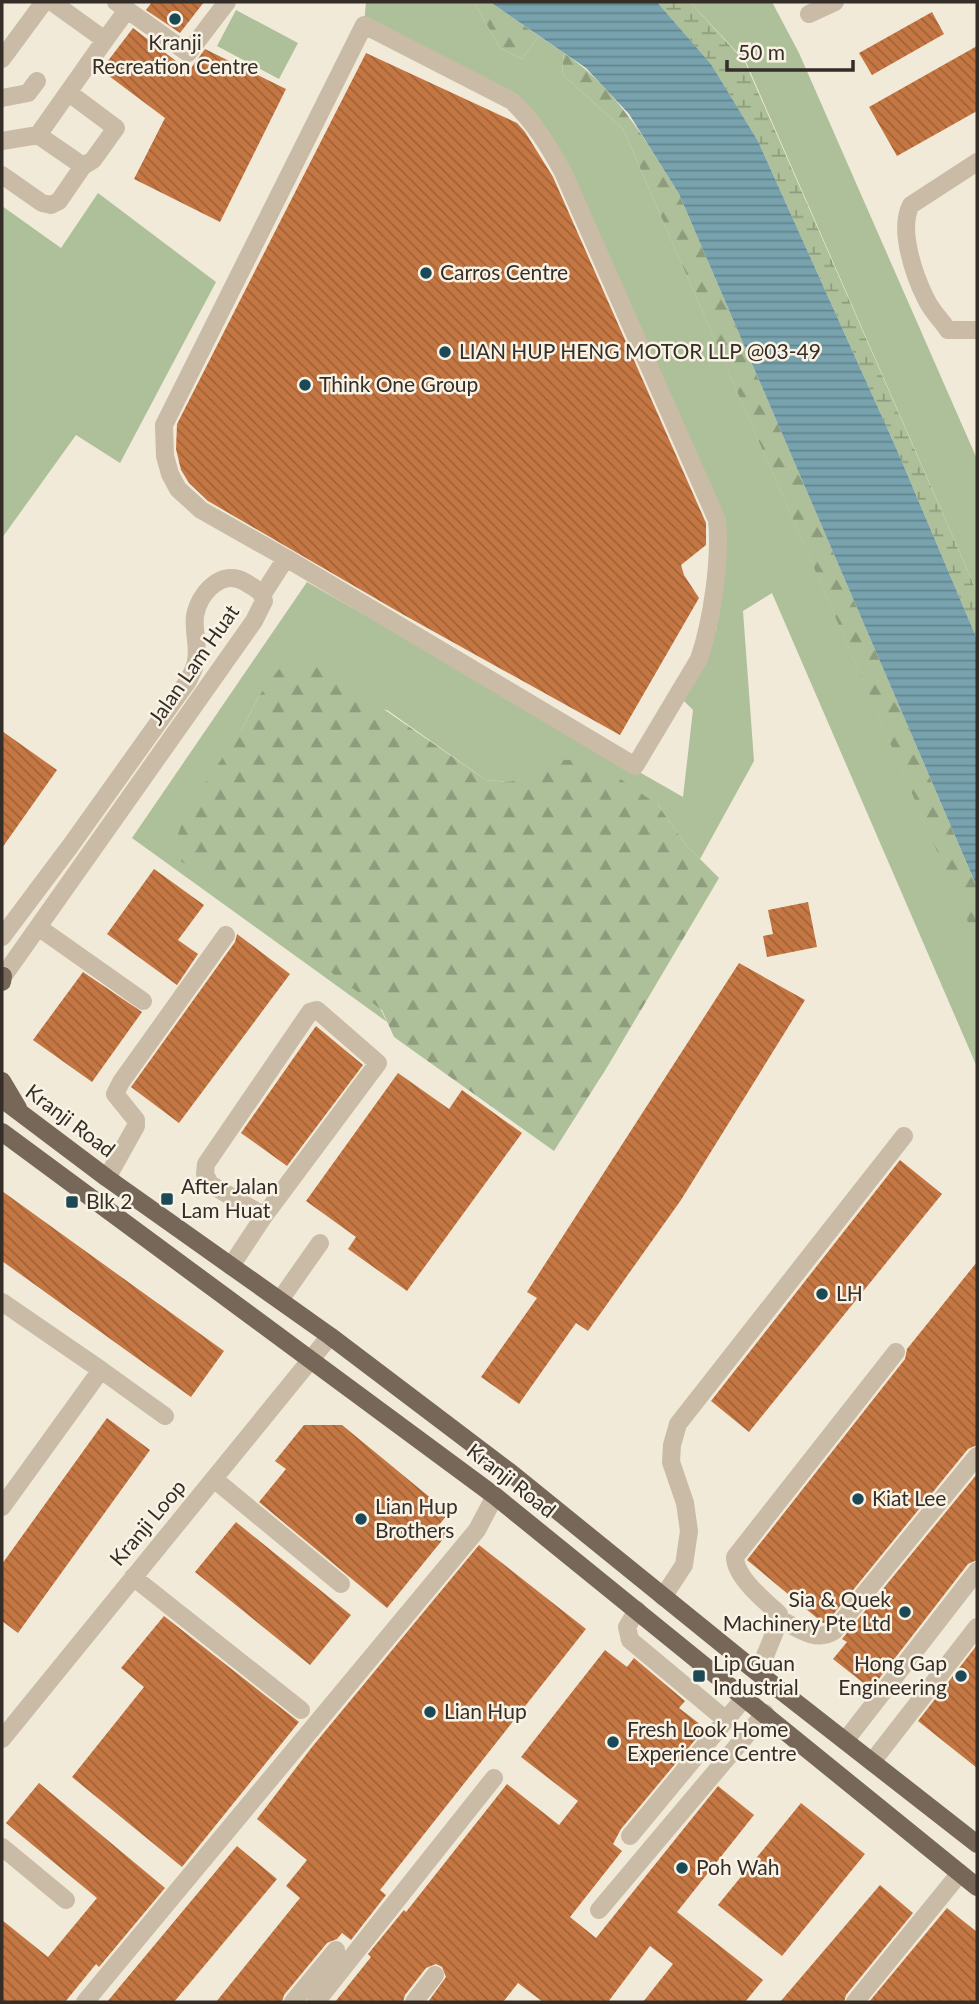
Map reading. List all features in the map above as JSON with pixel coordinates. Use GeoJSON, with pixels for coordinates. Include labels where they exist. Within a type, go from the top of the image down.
{"type":"FeatureCollection","features":[{"type":"Feature","properties":{"kind":"main road"},"geometry":{"type":"LineString","coordinates":[[2,1081],[22,1114]]}},
{"type":"Feature","properties":{"kind":"main road","name":"Kranji Road"},"geometry":{"type":"LineString","coordinates":[[2,1099],[107,1178],[330,1336],[511,1473],[758,1673],[977,1843]]}},
{"type":"Feature","properties":{"kind":"main road","name":"Kranji Road"},"geometry":{"type":"LineString","coordinates":[[2,1132],[495,1496],[977,1887]]}},
{"type":"Feature","properties":{"kind":"street"},"geometry":{"type":"LineString","coordinates":[[2,59],[44,2]]}},
{"type":"Feature","properties":{"kind":"street"},"geometry":{"type":"LineString","coordinates":[[52,2],[105,40]]}},
{"type":"Feature","properties":{"kind":"street"},"geometry":{"type":"LineString","coordinates":[[38,135],[105,40],[122,6],[188,53],[227,2]]}},
{"type":"Feature","properties":{"kind":"street"},"geometry":{"type":"LineString","coordinates":[[809,14],[835,2]]}},
{"type":"Feature","properties":{"kind":"street"},"geometry":{"type":"LineString","coordinates":[[364,25],[512,101],[528,116],[548,144],[563,172],[717,520],[720,546],[699,659],[635,766],[286,558],[188,500],[170,474],[165,456],[164,425],[364,25]]}},
{"type":"Feature","properties":{"kind":"street"},"geometry":{"type":"LineString","coordinates":[[2,98],[28,93],[37,81]]}},
{"type":"Feature","properties":{"kind":"street"},"geometry":{"type":"LineString","coordinates":[[2,175],[41,203],[51,205],[59,201],[83,166],[93,160],[116,128],[69,93]]}},
{"type":"Feature","properties":{"kind":"street"},"geometry":{"type":"LineString","coordinates":[[2,141],[38,135],[83,166]]}},
{"type":"Feature","properties":{"kind":"street"},"geometry":{"type":"LineString","coordinates":[[977,162],[911,205],[906,215],[909,255],[926,300],[948,330],[977,330]]}},
{"type":"Feature","properties":{"kind":"street"},"geometry":{"type":"LineString","coordinates":[[263,594],[286,558]]}},
{"type":"Feature","properties":{"kind":"street","name":"Jalan Lam Huat"},"geometry":{"type":"LineString","coordinates":[[2,937],[188,681],[196,662],[195,617],[207,592],[228,576],[238,578],[263,594],[264,601],[254,621],[2,978]]}},
{"type":"Feature","properties":{"kind":"street"},"geometry":{"type":"LineString","coordinates":[[38,927],[143,1002]]}},
{"type":"Feature","properties":{"kind":"street"},"geometry":{"type":"LineString","coordinates":[[107,1178],[136,1126],[136,1120],[115,1094],[226,935]]}},
{"type":"Feature","properties":{"kind":"street"},"geometry":{"type":"LineString","coordinates":[[231,1266],[264,1216],[378,1063],[317,1010],[310,1012],[206,1164],[205,1174],[209,1184],[264,1216]]}},
{"type":"Feature","properties":{"kind":"street"},"geometry":{"type":"LineString","coordinates":[[663,1597],[684,1565],[689,1531],[685,1503],[671,1462],[678,1424],[904,1136]]}},
{"type":"Feature","properties":{"kind":"street"},"geometry":{"type":"LineString","coordinates":[[280,1300],[320,1243]]}},
{"type":"Feature","properties":{"kind":"street"},"geometry":{"type":"LineString","coordinates":[[2,1301],[165,1416]]}},
{"type":"Feature","properties":{"kind":"street","name":"Kranji Loop"},"geometry":{"type":"LineString","coordinates":[[3,1734],[330,1336]]}},
{"type":"Feature","properties":{"kind":"street"},"geometry":{"type":"LineString","coordinates":[[758,1673],[780,1619],[779,1614],[750,1587],[735,1563],[735,1557],[896,1352]]}},
{"type":"Feature","properties":{"kind":"street"},"geometry":{"type":"LineString","coordinates":[[2,1507],[101,1370]]}},
{"type":"Feature","properties":{"kind":"street"},"geometry":{"type":"LineString","coordinates":[[780,1619],[814,1636],[827,1636],[834,1632],[977,1456]]}},
{"type":"Feature","properties":{"kind":"street"},"geometry":{"type":"LineString","coordinates":[[214,1479],[341,1584]]}},
{"type":"Feature","properties":{"kind":"street"},"geometry":{"type":"LineString","coordinates":[[85,2002],[477,1530],[495,1496]]}},
{"type":"Feature","properties":{"kind":"street"},"geometry":{"type":"LineString","coordinates":[[477,1530],[512,1510]]}},
{"type":"Feature","properties":{"kind":"street"},"geometry":{"type":"LineString","coordinates":[[845,1741],[977,1571]]}},
{"type":"Feature","properties":{"kind":"street"},"geometry":{"type":"LineString","coordinates":[[133,1577],[301,1710]]}},
{"type":"Feature","properties":{"kind":"street"},"geometry":{"type":"LineString","coordinates":[[637,1610],[627,1627],[630,1640],[726,1720]]}},
{"type":"Feature","properties":{"kind":"street"},"geometry":{"type":"LineString","coordinates":[[872,1762],[977,1627]]}},
{"type":"Feature","properties":{"kind":"street"},"geometry":{"type":"LineString","coordinates":[[630,1836],[745,1697]]}},
{"type":"Feature","properties":{"kind":"street"},"geometry":{"type":"LineString","coordinates":[[599,1910],[765,1713]]}},
{"type":"Feature","properties":{"kind":"street"},"geometry":{"type":"LineString","coordinates":[[316,2002],[494,1778]]}},
{"type":"Feature","properties":{"kind":"street"},"geometry":{"type":"LineString","coordinates":[[2,1847],[66,1900]]}},
{"type":"Feature","properties":{"kind":"street"},"geometry":{"type":"LineString","coordinates":[[855,2002],[960,1873]]}},
{"type":"Feature","properties":{"kind":"street"},"geometry":{"type":"LineString","coordinates":[[293,2002],[336,1950]]}},
{"type":"Feature","properties":{"kind":"street"},"geometry":{"type":"LineString","coordinates":[[414,2002],[435,1975]]}},
{"type":"Feature","properties":{"kind":"green space"},"geometry":{"type":"Polygon","coordinates":[[[366,2],[474,2],[500,48],[522,59],[539,36],[564,53],[562,74],[623,129],[977,942],[977,1067],[772,593],[743,611],[754,761],[700,859],[686,845],[658,805],[526,777],[513,782],[486,780],[387,710],[259,696],[241,731],[387,1022],[132,838],[307,582],[683,797],[693,710],[682,699],[717,628],[717,519],[528,116],[364,25],[366,2]]]}},
{"type":"Feature","properties":{"kind":"green space"},"geometry":{"type":"Polygon","coordinates":[[[474,2],[490,2],[539,36],[522,59],[500,48],[474,2]]]}},
{"type":"Feature","properties":{"kind":"green space"},"geometry":{"type":"Polygon","coordinates":[[[657,2],[690,2],[745,62],[977,592],[977,639],[897,450],[758,141],[711,64],[657,2]]]}},
{"type":"Feature","properties":{"kind":"green space"},"geometry":{"type":"Polygon","coordinates":[[[690,2],[772,2],[799,53],[977,459],[977,592],[746,62],[690,2]]]}},
{"type":"Feature","properties":{"kind":"green space"},"geometry":{"type":"Polygon","coordinates":[[[236,10],[298,43],[279,79],[217,46],[236,10]]]}},
{"type":"Feature","properties":{"kind":"green space"},"geometry":{"type":"Polygon","coordinates":[[[564,53],[583,67],[615,99],[679,194],[977,887],[977,943],[623,129],[562,74],[564,53]]]}},
{"type":"Feature","properties":{"kind":"green space"},"geometry":{"type":"Polygon","coordinates":[[[98,193],[216,282],[120,463],[76,435],[2,538],[2,206],[61,248],[98,193]]]}},
{"type":"Feature","properties":{"kind":"green space"},"geometry":{"type":"Polygon","coordinates":[[[304,662],[333,674],[486,780],[518,780],[540,759],[570,760],[606,769],[658,805],[686,845],[719,878],[554,1151],[394,1037],[382,1010],[178,859],[175,843],[187,809],[241,731],[259,696],[279,669],[304,662]]]}},
{"type":"Feature","properties":{"kind":"water"},"geometry":{"type":"Polygon","coordinates":[[[490,2],[657,2],[711,64],[758,141],[897,450],[977,639],[977,887],[679,194],[629,114],[586,68],[490,2]]]}},
{"type":"Feature","properties":{"kind":"building","name":"Kranji Recreation Centre"},"geometry":{"type":"Polygon","coordinates":[[[152,2],[204,2],[180,33],[146,10],[152,2]]]}},
{"type":"Feature","properties":{"kind":"building"},"geometry":{"type":"Polygon","coordinates":[[[932,12],[944,34],[872,75],[859,53],[932,12]]]}},
{"type":"Feature","properties":{"kind":"building"},"geometry":{"type":"Polygon","coordinates":[[[133,28],[189,71],[205,49],[286,89],[220,222],[134,179],[165,118],[101,70],[133,28]]]}},
{"type":"Feature","properties":{"kind":"building"},"geometry":{"type":"Polygon","coordinates":[[[977,46],[977,111],[897,156],[869,107],[977,46]]]}},
{"type":"Feature","properties":{"kind":"building","name":"Carros Centre"},"geometry":{"type":"Polygon","coordinates":[[[366,53],[517,123],[525,132],[553,177],[706,523],[706,545],[681,565],[684,575],[699,598],[620,735],[404,615],[208,501],[189,483],[181,470],[176,449],[177,424],[366,53]]]}},
{"type":"Feature","properties":{"kind":"building"},"geometry":{"type":"Polygon","coordinates":[[[2,731],[57,770],[2,848],[2,731]]]}},
{"type":"Feature","properties":{"kind":"building"},"geometry":{"type":"Polygon","coordinates":[[[154,869],[204,905],[178,940],[198,954],[177,985],[107,934],[154,869]]]}},
{"type":"Feature","properties":{"kind":"building"},"geometry":{"type":"Polygon","coordinates":[[[808,902],[817,947],[767,957],[763,936],[773,934],[768,910],[808,902]]]}},
{"type":"Feature","properties":{"kind":"building"},"geometry":{"type":"Polygon","coordinates":[[[237,934],[290,974],[179,1123],[131,1087],[235,942],[237,934]]]}},
{"type":"Feature","properties":{"kind":"building"},"geometry":{"type":"Polygon","coordinates":[[[739,963],[805,1000],[681,1200],[588,1331],[576,1323],[519,1404],[481,1377],[537,1298],[527,1292],[739,963]]]}},
{"type":"Feature","properties":{"kind":"building"},"geometry":{"type":"Polygon","coordinates":[[[83,972],[142,1012],[92,1082],[33,1040],[83,972]]]}},
{"type":"Feature","properties":{"kind":"building"},"geometry":{"type":"Polygon","coordinates":[[[316,1026],[363,1065],[287,1166],[241,1133],[316,1026]]]}},
{"type":"Feature","properties":{"kind":"building"},"geometry":{"type":"Polygon","coordinates":[[[398,1073],[449,1109],[462,1090],[522,1133],[407,1291],[348,1249],[356,1237],[306,1201],[398,1073]]]}},
{"type":"Feature","properties":{"kind":"building","name":"LH"},"geometry":{"type":"Polygon","coordinates":[[[900,1160],[942,1194],[749,1432],[711,1401],[900,1160]]]}},
{"type":"Feature","properties":{"kind":"building"},"geometry":{"type":"Polygon","coordinates":[[[2,1191],[224,1351],[191,1397],[2,1261],[2,1191]]]}},
{"type":"Feature","properties":{"kind":"building","name":"Kiat Lee"},"geometry":{"type":"Polygon","coordinates":[[[977,1262],[977,1445],[968,1449],[827,1622],[823,1623],[747,1560],[905,1359],[907,1349],[977,1262]]]}},
{"type":"Feature","properties":{"kind":"building"},"geometry":{"type":"Polygon","coordinates":[[[107,1418],[150,1450],[18,1633],[2,1621],[2,1564],[107,1418]]]}},
{"type":"Feature","properties":{"kind":"building","name":"Lian Hup Brothers"},"geometry":{"type":"Polygon","coordinates":[[[304,1425],[342,1425],[449,1513],[438,1526],[448,1533],[387,1608],[259,1502],[286,1469],[275,1461],[304,1425]]]}},
{"type":"Feature","properties":{"kind":"building","name":"Sia & Quek Machinery Pte Ltd"},"geometry":{"type":"Polygon","coordinates":[[[977,1474],[977,1560],[968,1564],[871,1689],[833,1659],[847,1642],[842,1639],[977,1474]]]}},
{"type":"Feature","properties":{"kind":"building"},"geometry":{"type":"Polygon","coordinates":[[[236,1522],[351,1615],[310,1665],[195,1572],[236,1522]]]}},
{"type":"Feature","properties":{"kind":"building","name":"Lian Hup"},"geometry":{"type":"Polygon","coordinates":[[[479,1545],[586,1629],[380,1890],[386,1895],[351,1940],[342,1933],[337,1939],[327,1943],[284,1995],[282,2002],[216,2002],[300,1898],[286,1886],[307,1860],[257,1819],[312,1747],[479,1545]]]}},
{"type":"Feature","properties":{"kind":"building"},"geometry":{"type":"Polygon","coordinates":[[[164,1616],[299,1722],[182,1867],[72,1777],[144,1687],[121,1668],[164,1616]]]}},
{"type":"Feature","properties":{"kind":"building","name":"Hong Gap Engineering"},"geometry":{"type":"Polygon","coordinates":[[[977,1645],[977,1768],[918,1721],[977,1645]]]}},
{"type":"Feature","properties":{"kind":"building"},"geometry":{"type":"Polygon","coordinates":[[[605,1650],[627,1667],[634,1658],[685,1701],[679,1708],[705,1728],[621,1829],[613,1844],[622,1851],[570,1917],[596,1938],[718,1786],[754,1815],[677,1912],[763,1980],[745,2002],[643,2002],[673,1964],[650,1946],[608,2002],[543,2002],[518,1983],[503,2002],[428,2002],[446,1977],[442,1967],[436,1964],[426,1968],[405,1995],[403,2002],[335,2002],[371,1957],[368,1954],[404,1910],[406,1912],[507,1784],[559,1825],[578,1801],[521,1757],[605,1650]]]}},
{"type":"Feature","properties":{"kind":"building"},"geometry":{"type":"Polygon","coordinates":[[[39,1783],[165,1888],[99,1967],[96,1964],[65,2002],[2,2002],[2,1920],[48,1957],[97,1898],[6,1823],[39,1783]]]}},
{"type":"Feature","properties":{"kind":"building"},"geometry":{"type":"Polygon","coordinates":[[[801,1803],[865,1854],[782,1956],[718,1905],[801,1803]]]}},
{"type":"Feature","properties":{"kind":"building"},"geometry":{"type":"Polygon","coordinates":[[[237,1846],[277,1879],[174,2002],[107,2002],[237,1846]]]}},
{"type":"Feature","properties":{"kind":"building"},"geometry":{"type":"Polygon","coordinates":[[[880,1885],[913,1913],[846,1995],[844,2002],[780,2002],[880,1885]]]}},
{"type":"Feature","properties":{"kind":"building"},"geometry":{"type":"Polygon","coordinates":[[[947,1908],[977,1932],[977,2002],[869,2002],[947,1908]]]}},
{"type":"Feature","properties":{"kind":"place","name":"Kranji Recreation Centre"},"geometry":{"type":"Point","coordinates":[175,19]}},
{"type":"Feature","properties":{"kind":"place","name":"Carros Centre"},"geometry":{"type":"Point","coordinates":[426,273]}},
{"type":"Feature","properties":{"kind":"place","name":"LIAN HUP HENG MOTOR LLP @03-49"},"geometry":{"type":"Point","coordinates":[445,352]}},
{"type":"Feature","properties":{"kind":"place","name":"Think One Group"},"geometry":{"type":"Point","coordinates":[305,385]}},
{"type":"Feature","properties":{"kind":"place","name":"After Jalan Lam Huat"},"geometry":{"type":"Point","coordinates":[167,1199]}},
{"type":"Feature","properties":{"kind":"place","name":"Blk 2"},"geometry":{"type":"Point","coordinates":[72,1202]}},
{"type":"Feature","properties":{"kind":"place","name":"LH"},"geometry":{"type":"Point","coordinates":[822,1294]}},
{"type":"Feature","properties":{"kind":"place","name":"Kiat Lee"},"geometry":{"type":"Point","coordinates":[858,1499]}},
{"type":"Feature","properties":{"kind":"place","name":"Lian Hup Brothers"},"geometry":{"type":"Point","coordinates":[361,1519]}},
{"type":"Feature","properties":{"kind":"place","name":"Sia & Quek Machinery Pte Ltd"},"geometry":{"type":"Point","coordinates":[905,1612]}},
{"type":"Feature","properties":{"kind":"place","name":"Lip Guan Industrial"},"geometry":{"type":"Point","coordinates":[699,1676]}},
{"type":"Feature","properties":{"kind":"place","name":"Hong Gap Engineering"},"geometry":{"type":"Point","coordinates":[961,1676]}},
{"type":"Feature","properties":{"kind":"place","name":"Lian Hup"},"geometry":{"type":"Point","coordinates":[430,1712]}},
{"type":"Feature","properties":{"kind":"place","name":"Fresh Look Home Experience Centre"},"geometry":{"type":"Point","coordinates":[613,1742]}},
{"type":"Feature","properties":{"kind":"place","name":"Poh Wah"},"geometry":{"type":"Point","coordinates":[682,1868]}}]}
